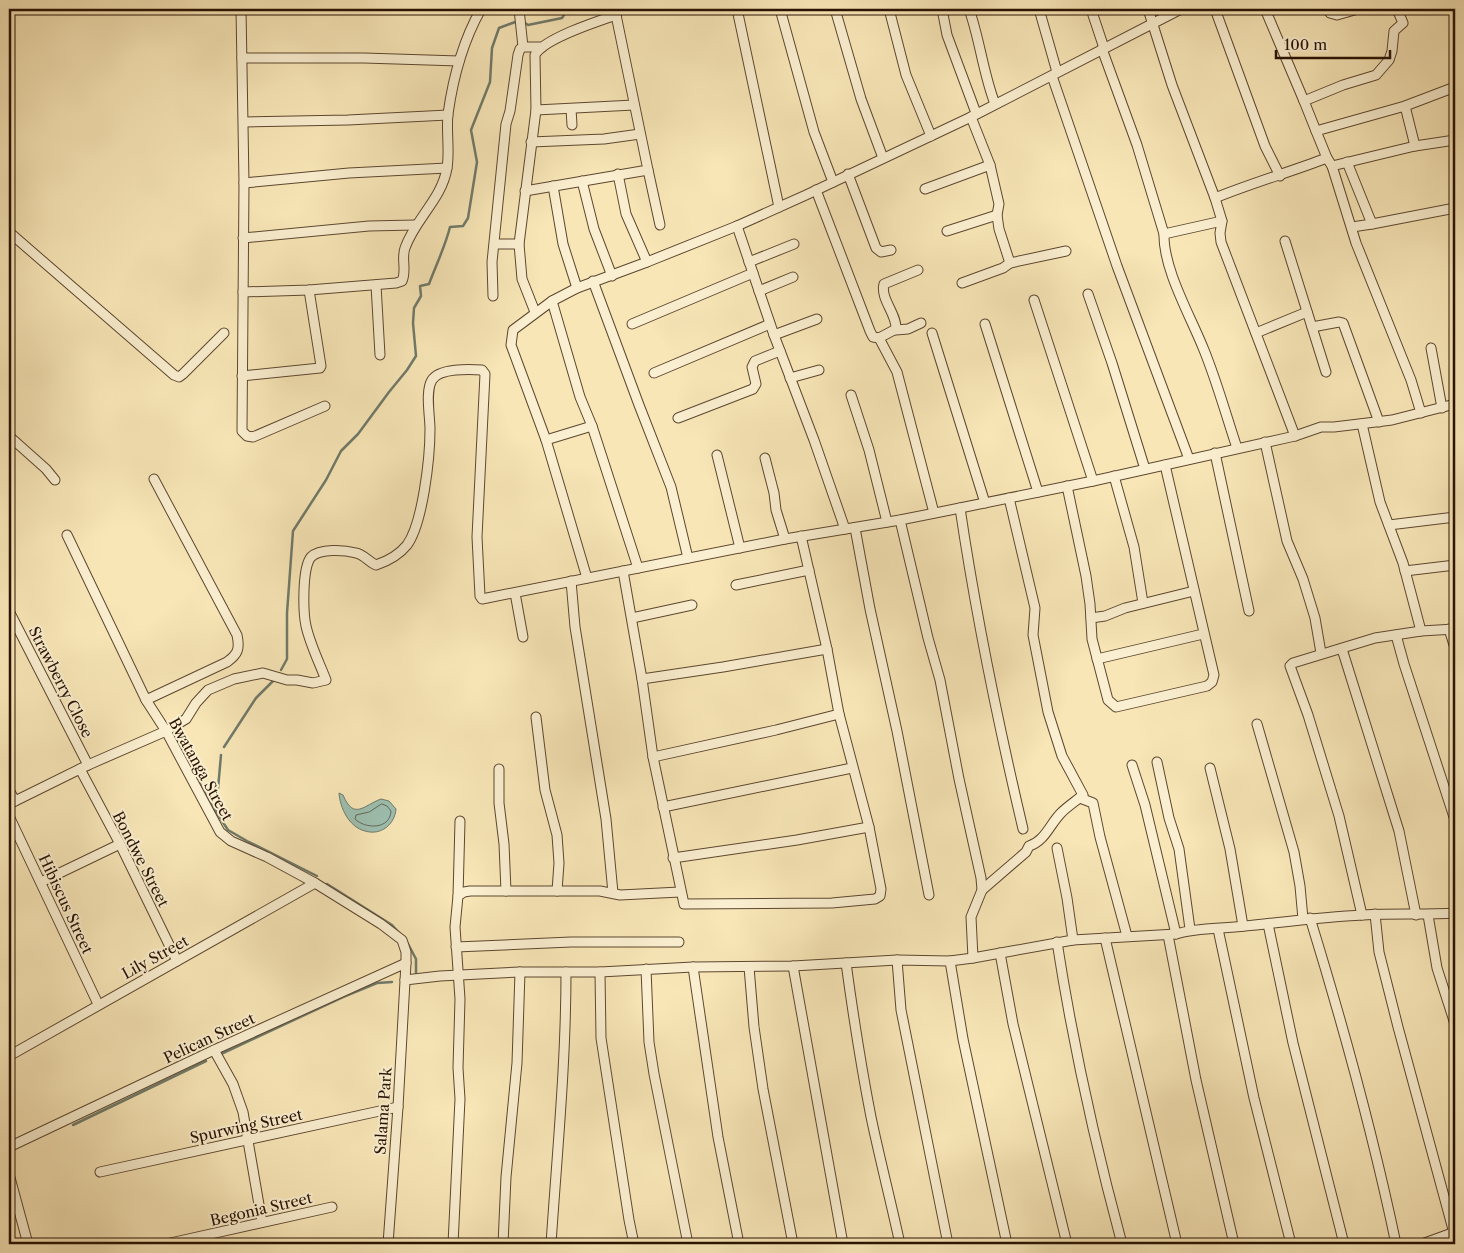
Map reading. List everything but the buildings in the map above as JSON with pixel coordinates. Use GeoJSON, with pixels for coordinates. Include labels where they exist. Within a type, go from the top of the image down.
{"type":"FeatureCollection","features":[{"type":"Feature","properties":{"kind":"street"},"geometry":{"type":"LineString","coordinates":[[241,9],[244,122],[242,431],[247,436],[253,437],[325,406]]}},
{"type":"Feature","properties":{"kind":"street"},"geometry":{"type":"LineString","coordinates":[[243,292],[310,290],[402,281],[404,277],[404,250],[415,225],[439,193],[447,168],[448,115],[459,61],[481,9]]}},
{"type":"Feature","properties":{"kind":"street"},"geometry":{"type":"LineString","coordinates":[[519,9],[523,47]]}},
{"type":"Feature","properties":{"kind":"street"},"geometry":{"type":"LineString","coordinates":[[737,9],[779,206]]}},
{"type":"Feature","properties":{"kind":"street"},"geometry":{"type":"LineString","coordinates":[[780,9],[814,132],[833,182]]}},
{"type":"Feature","properties":{"kind":"street"},"geometry":{"type":"LineString","coordinates":[[835,9],[861,99],[883,158]]}},
{"type":"Feature","properties":{"kind":"street"},"geometry":{"type":"LineString","coordinates":[[889,9],[906,75],[930,136]]}},
{"type":"Feature","properties":{"kind":"street"},"geometry":{"type":"LineString","coordinates":[[942,9],[946,35],[990,165],[999,204],[999,229],[1010,263]]}},
{"type":"Feature","properties":{"kind":"street"},"geometry":{"type":"LineString","coordinates":[[969,9],[975,26],[987,83],[995,104]]}},
{"type":"Feature","properties":{"kind":"street"},"geometry":{"type":"LineString","coordinates":[[1039,9],[1054,74],[1117,266],[1189,459]]}},
{"type":"Feature","properties":{"kind":"street"},"geometry":{"type":"LineString","coordinates":[[1091,9],[1137,145],[1164,234],[1164,244],[1170,269],[1208,361],[1237,448]]}},
{"type":"Feature","properties":{"kind":"street"},"geometry":{"type":"LineString","coordinates":[[1148,9],[1172,84],[1215,198],[1222,221],[1221,242],[1295,436]]}},
{"type":"Feature","properties":{"kind":"street"},"geometry":{"type":"LineString","coordinates":[[587,578],[546,440],[511,345],[513,330],[552,301],[578,288],[737,226],[816,190],[974,115],[1181,9]]}},
{"type":"Feature","properties":{"kind":"street"},"geometry":{"type":"LineString","coordinates":[[1214,9],[1265,146],[1280,176]]}},
{"type":"Feature","properties":{"kind":"street"},"geometry":{"type":"LineString","coordinates":[[1266,9],[1330,162],[1370,279],[1411,380],[1421,413]]}},
{"type":"Feature","properties":{"kind":"street"},"geometry":{"type":"LineString","coordinates":[[1327,9],[1330,14],[1337,15],[1358,9]]}},
{"type":"Feature","properties":{"kind":"street"},"geometry":{"type":"LineString","coordinates":[[1304,101],[1343,85],[1376,75],[1389,60],[1394,31],[1403,23],[1397,9]]}},
{"type":"Feature","properties":{"kind":"street"},"geometry":{"type":"LineString","coordinates":[[535,312],[522,279],[519,244],[536,110],[535,55],[542,47],[564,35],[618,12],[634,105],[660,225]]}},
{"type":"Feature","properties":{"kind":"street"},"geometry":{"type":"LineString","coordinates":[[493,296],[492,262],[506,124],[510,111],[518,54],[523,47],[542,47]]}},
{"type":"Feature","properties":{"kind":"street"},"geometry":{"type":"LineString","coordinates":[[242,58],[364,58],[459,61]]}},
{"type":"Feature","properties":{"kind":"street"},"geometry":{"type":"LineString","coordinates":[[1316,132],[1405,106],[1455,87]]}},
{"type":"Feature","properties":{"kind":"street"},"geometry":{"type":"LineString","coordinates":[[536,110],[634,105]]}},
{"type":"Feature","properties":{"kind":"street"},"geometry":{"type":"LineString","coordinates":[[1405,106],[1415,146]]}},
{"type":"Feature","properties":{"kind":"street"},"geometry":{"type":"LineString","coordinates":[[571,109],[572,125]]}},
{"type":"Feature","properties":{"kind":"street"},"geometry":{"type":"LineString","coordinates":[[244,122],[348,120],[448,115]]}},
{"type":"Feature","properties":{"kind":"street"},"geometry":{"type":"LineString","coordinates":[[531,142],[604,139],[640,134]]}},
{"type":"Feature","properties":{"kind":"street"},"geometry":{"type":"LineString","coordinates":[[1215,198],[1244,186],[1330,162],[1347,162],[1415,146],[1455,140]]}},
{"type":"Feature","properties":{"kind":"street"},"geometry":{"type":"LineString","coordinates":[[1347,162],[1372,224]]}},
{"type":"Feature","properties":{"kind":"street"},"geometry":{"type":"LineString","coordinates":[[925,189],[990,165]]}},
{"type":"Feature","properties":{"kind":"street"},"geometry":{"type":"LineString","coordinates":[[244,183],[349,173],[447,168]]}},
{"type":"Feature","properties":{"kind":"street"},"geometry":{"type":"LineString","coordinates":[[525,191],[648,170]]}},
{"type":"Feature","properties":{"kind":"street"},"geometry":{"type":"LineString","coordinates":[[618,174],[626,214],[647,262]]}},
{"type":"Feature","properties":{"kind":"street"},"geometry":{"type":"LineString","coordinates":[[848,174],[876,248],[881,252],[891,250]]}},
{"type":"Feature","properties":{"kind":"street"},"geometry":{"type":"LineString","coordinates":[[582,181],[594,229],[612,276]]}},
{"type":"Feature","properties":{"kind":"street"},"geometry":{"type":"LineString","coordinates":[[553,186],[564,244],[578,288]]}},
{"type":"Feature","properties":{"kind":"street"},"geometry":{"type":"LineString","coordinates":[[816,190],[873,337],[879,338],[896,330],[908,329],[921,323]]}},
{"type":"Feature","properties":{"kind":"street"},"geometry":{"type":"LineString","coordinates":[[1352,227],[1455,208]]}},
{"type":"Feature","properties":{"kind":"street"},"geometry":{"type":"LineString","coordinates":[[947,231],[998,215]]}},
{"type":"Feature","properties":{"kind":"street"},"geometry":{"type":"LineString","coordinates":[[1164,234],[1222,221]]}},
{"type":"Feature","properties":{"kind":"street"},"geometry":{"type":"LineString","coordinates":[[243,238],[369,226],[415,225]]}},
{"type":"Feature","properties":{"kind":"street"},"geometry":{"type":"LineString","coordinates":[[737,226],[770,324],[845,530]]}},
{"type":"Feature","properties":{"kind":"street"},"geometry":{"type":"LineString","coordinates":[[9,232],[174,375],[179,376],[183,374],[224,333]]}},
{"type":"Feature","properties":{"kind":"street"},"geometry":{"type":"LineString","coordinates":[[1286,241],[1326,372]]}},
{"type":"Feature","properties":{"kind":"street"},"geometry":{"type":"LineString","coordinates":[[495,244],[519,244]]}},
{"type":"Feature","properties":{"kind":"street"},"geometry":{"type":"LineString","coordinates":[[749,262],[794,244]]}},
{"type":"Feature","properties":{"kind":"street"},"geometry":{"type":"LineString","coordinates":[[962,283],[1003,268],[1010,263],[1066,251]]}},
{"type":"Feature","properties":{"kind":"street"},"geometry":{"type":"LineString","coordinates":[[896,330],[896,322],[883,287],[887,282],[918,270]]}},
{"type":"Feature","properties":{"kind":"street"},"geometry":{"type":"LineString","coordinates":[[632,324],[753,273]]}},
{"type":"Feature","properties":{"kind":"street"},"geometry":{"type":"LineString","coordinates":[[759,291],[793,277]]}},
{"type":"Feature","properties":{"kind":"street"},"geometry":{"type":"LineString","coordinates":[[593,281],[671,487],[688,558]]}},
{"type":"Feature","properties":{"kind":"street"},"geometry":{"type":"LineString","coordinates":[[376,285],[380,355]]}},
{"type":"Feature","properties":{"kind":"street"},"geometry":{"type":"LineString","coordinates":[[242,376],[320,368],[310,290]]}},
{"type":"Feature","properties":{"kind":"street"},"geometry":{"type":"LineString","coordinates":[[1088,294],[1145,468]]}},
{"type":"Feature","properties":{"kind":"street"},"geometry":{"type":"LineString","coordinates":[[1034,300],[1093,481]]}},
{"type":"Feature","properties":{"kind":"street"},"geometry":{"type":"LineString","coordinates":[[552,301],[580,397],[592,426],[638,568]]}},
{"type":"Feature","properties":{"kind":"street"},"geometry":{"type":"LineString","coordinates":[[1256,333],[1307,312]]}},
{"type":"Feature","properties":{"kind":"street"},"geometry":{"type":"LineString","coordinates":[[774,335],[817,319]]}},
{"type":"Feature","properties":{"kind":"street"},"geometry":{"type":"LineString","coordinates":[[1312,328],[1339,322],[1343,323],[1379,422]]}},
{"type":"Feature","properties":{"kind":"street"},"geometry":{"type":"LineString","coordinates":[[654,373],[770,324]]}},
{"type":"Feature","properties":{"kind":"street"},"geometry":{"type":"LineString","coordinates":[[985,324],[1038,492]]}},
{"type":"Feature","properties":{"kind":"street"},"geometry":{"type":"LineString","coordinates":[[932,333],[985,503]]}},
{"type":"Feature","properties":{"kind":"street"},"geometry":{"type":"LineString","coordinates":[[879,338],[897,372],[934,513]]}},
{"type":"Feature","properties":{"kind":"street"},"geometry":{"type":"LineString","coordinates":[[1431,348],[1442,408]]}},
{"type":"Feature","properties":{"kind":"street"},"geometry":{"type":"LineString","coordinates":[[678,418],[753,389],[756,384],[752,367],[755,362],[780,351]]}},
{"type":"Feature","properties":{"kind":"street"},"geometry":{"type":"LineString","coordinates":[[9,790],[12,803],[84,767],[166,731],[186,719],[196,703],[208,690],[234,679],[263,673],[287,680],[313,683],[326,680],[306,628],[304,617],[307,567],[310,558],[318,552],[342,551],[358,553],[376,565],[390,560],[406,546],[419,519],[428,465],[430,429],[428,389],[432,379],[446,371],[475,369],[482,370],[485,374],[477,537],[480,596],[482,599],[785,539],[900,520],[1093,481],[1295,436],[1321,426],[1334,427],[1379,422],[1455,404]]}},
{"type":"Feature","properties":{"kind":"street"},"geometry":{"type":"LineString","coordinates":[[790,378],[819,370]]}},
{"type":"Feature","properties":{"kind":"street"},"geometry":{"type":"LineString","coordinates":[[851,395],[869,450],[887,522]]}},
{"type":"Feature","properties":{"kind":"street"},"geometry":{"type":"LineString","coordinates":[[1362,424],[1380,502],[1405,571],[1420,631]]}},
{"type":"Feature","properties":{"kind":"street"},"geometry":{"type":"LineString","coordinates":[[546,440],[592,426]]}},
{"type":"Feature","properties":{"kind":"street"},"geometry":{"type":"LineString","coordinates":[[9,436],[46,469],[55,480]]}},
{"type":"Feature","properties":{"kind":"street"},"geometry":{"type":"LineString","coordinates":[[1265,442],[1287,541],[1303,579],[1315,618],[1321,653]]}},
{"type":"Feature","properties":{"kind":"street"},"geometry":{"type":"LineString","coordinates":[[1215,453],[1249,611]]}},
{"type":"Feature","properties":{"kind":"street"},"geometry":{"type":"LineString","coordinates":[[717,455],[740,548]]}},
{"type":"Feature","properties":{"kind":"street"},"geometry":{"type":"LineString","coordinates":[[765,458],[773,485],[776,510],[785,539]]}},
{"type":"Feature","properties":{"kind":"street"},"geometry":{"type":"LineString","coordinates":[[1067,486],[1086,576],[1092,639],[1108,700],[1116,707],[1207,686],[1212,682],[1214,675],[1165,465]]}},
{"type":"Feature","properties":{"kind":"street"},"geometry":{"type":"LineString","coordinates":[[1114,476],[1134,547],[1143,603]]}},
{"type":"Feature","properties":{"kind":"street"},"geometry":{"type":"LineString","coordinates":[[146,700],[227,662],[237,655],[240,646],[237,635],[154,479]]}},
{"type":"Feature","properties":{"kind":"street"},"geometry":{"type":"LineString","coordinates":[[982,890],[1026,852],[1029,846],[1043,836],[1062,812],[1083,795],[1062,756],[1048,712],[1033,635],[1035,608],[1009,498]]}},
{"type":"Feature","properties":{"kind":"street"},"geometry":{"type":"LineString","coordinates":[[960,508],[1005,750],[1023,829]]}},
{"type":"Feature","properties":{"kind":"street"},"geometry":{"type":"LineString","coordinates":[[1389,525],[1455,518]]}},
{"type":"Feature","properties":{"kind":"street"},"geometry":{"type":"LineString","coordinates":[[900,520],[940,680],[981,878],[982,890],[972,917],[973,958]]}},
{"type":"Feature","properties":{"kind":"street"},"geometry":{"type":"LineString","coordinates":[[855,528],[929,895]]}},
{"type":"Feature","properties":{"kind":"street","name":"Bwatanga Street"},"geometry":{"type":"LineString","coordinates":[[67,534],[146,700],[166,731],[220,832],[231,841],[267,857],[315,883],[381,924],[402,940],[406,952],[406,963]]}},
{"type":"Feature","properties":{"kind":"street"},"geometry":{"type":"LineString","coordinates":[[624,571],[642,679],[652,757],[684,904],[832,903],[875,899],[880,896],[881,889],[869,827],[852,768],[802,536]]}},
{"type":"Feature","properties":{"kind":"street"},"geometry":{"type":"LineString","coordinates":[[1405,571],[1455,565]]}},
{"type":"Feature","properties":{"kind":"street"},"geometry":{"type":"LineString","coordinates":[[736,586],[809,570]]}},
{"type":"Feature","properties":{"kind":"street"},"geometry":{"type":"LineString","coordinates":[[571,582],[574,627],[606,819],[613,893]]}},
{"type":"Feature","properties":{"kind":"street"},"geometry":{"type":"LineString","coordinates":[[1091,618],[1105,616],[1125,608],[1194,591]]}},
{"type":"Feature","properties":{"kind":"street"},"geometry":{"type":"LineString","coordinates":[[515,593],[523,637]]}},
{"type":"Feature","properties":{"kind":"street"},"geometry":{"type":"LineString","coordinates":[[632,618],[692,605]]}},
{"type":"Feature","properties":{"kind":"street","name":"Strawberry Close"},"geometry":{"type":"LineString","coordinates":[[9,611],[84,767]]}},
{"type":"Feature","properties":{"kind":"street"},"geometry":{"type":"LineString","coordinates":[[1362,915],[1339,816],[1308,716],[1290,666],[1293,663],[1321,653],[1342,649],[1375,638],[1420,631],[1452,629],[1455,648]]}},
{"type":"Feature","properties":{"kind":"street"},"geometry":{"type":"LineString","coordinates":[[1097,659],[1203,634]]}},
{"type":"Feature","properties":{"kind":"street"},"geometry":{"type":"LineString","coordinates":[[1396,635],[1455,820]]}},
{"type":"Feature","properties":{"kind":"street"},"geometry":{"type":"LineString","coordinates":[[642,679],[827,649]]}},
{"type":"Feature","properties":{"kind":"street"},"geometry":{"type":"LineString","coordinates":[[1342,649],[1399,831],[1416,915]]}},
{"type":"Feature","properties":{"kind":"street"},"geometry":{"type":"LineString","coordinates":[[652,757],[840,714]]}},
{"type":"Feature","properties":{"kind":"street"},"geometry":{"type":"LineString","coordinates":[[536,717],[546,790],[557,835],[559,863],[557,892]]}},
{"type":"Feature","properties":{"kind":"street"},"geometry":{"type":"LineString","coordinates":[[1257,724],[1294,852],[1306,918],[1343,1027],[1381,1174],[1396,1244]]}},
{"type":"Feature","properties":{"kind":"street"},"geometry":{"type":"LineString","coordinates":[[1156,762],[1169,818],[1179,849],[1190,930]]}},
{"type":"Feature","properties":{"kind":"street"},"geometry":{"type":"LineString","coordinates":[[1132,765],[1145,805],[1172,934],[1196,1080],[1234,1244]]}},
{"type":"Feature","properties":{"kind":"street","name":"Bondwe Street"},"geometry":{"type":"LineString","coordinates":[[84,767],[177,961]]}},
{"type":"Feature","properties":{"kind":"street"},"geometry":{"type":"LineString","coordinates":[[663,807],[852,768]]}},
{"type":"Feature","properties":{"kind":"street"},"geometry":{"type":"LineString","coordinates":[[1210,768],[1230,849],[1244,926]]}},
{"type":"Feature","properties":{"kind":"street"},"geometry":{"type":"LineString","coordinates":[[498,769],[506,891]]}},
{"type":"Feature","properties":{"kind":"street"},"geometry":{"type":"LineString","coordinates":[[1080,798],[1093,803],[1100,837],[1127,936]]}},
{"type":"Feature","properties":{"kind":"street","name":"Hibiscus Street"},"geometry":{"type":"LineString","coordinates":[[9,816],[98,1004]]}},
{"type":"Feature","properties":{"kind":"street"},"geometry":{"type":"LineString","coordinates":[[453,1244],[460,1100],[458,1068],[460,999],[455,927],[458,896],[460,821]]}},
{"type":"Feature","properties":{"kind":"street"},"geometry":{"type":"LineString","coordinates":[[674,858],[869,827]]}},
{"type":"Feature","properties":{"kind":"street"},"geometry":{"type":"LineString","coordinates":[[41,882],[120,844]]}},
{"type":"Feature","properties":{"kind":"street"},"geometry":{"type":"LineString","coordinates":[[1057,848],[1073,940]]}},
{"type":"Feature","properties":{"kind":"street","name":"Lily Street"},"geometry":{"type":"LineString","coordinates":[[9,1054],[315,883]]}},
{"type":"Feature","properties":{"kind":"street"},"geometry":{"type":"LineString","coordinates":[[458,896],[470,891],[600,891],[625,895],[680,892]]}},
{"type":"Feature","properties":{"kind":"street"},"geometry":{"type":"LineString","coordinates":[[406,963],[405,980],[520,972],[600,972],[693,967],[794,966],[897,960],[950,961],[1073,940],[1172,934],[1190,930],[1268,924],[1306,918],[1375,914],[1428,915],[1455,913]]}},
{"type":"Feature","properties":{"kind":"street"},"geometry":{"type":"LineString","coordinates":[[1375,914],[1380,952],[1396,1018],[1455,1232],[1422,1244]]}},
{"type":"Feature","properties":{"kind":"street"},"geometry":{"type":"LineString","coordinates":[[1428,915],[1438,968],[1455,1024]]}},
{"type":"Feature","properties":{"kind":"street"},"geometry":{"type":"LineString","coordinates":[[1268,924],[1293,1043],[1344,1244]]}},
{"type":"Feature","properties":{"kind":"street"},"geometry":{"type":"LineString","coordinates":[[1218,929],[1254,1098],[1291,1244]]}},
{"type":"Feature","properties":{"kind":"street"},"geometry":{"type":"LineString","coordinates":[[1105,938],[1177,1244]]}},
{"type":"Feature","properties":{"kind":"street"},"geometry":{"type":"LineString","coordinates":[[456,947],[571,942],[679,942]]}},
{"type":"Feature","properties":{"kind":"street"},"geometry":{"type":"LineString","coordinates":[[1057,942],[1077,1059],[1100,1160],[1122,1244]]}},
{"type":"Feature","properties":{"kind":"street"},"geometry":{"type":"LineString","coordinates":[[1000,953],[1013,1024],[1067,1244]]}},
{"type":"Feature","properties":{"kind":"street"},"geometry":{"type":"LineString","coordinates":[[897,960],[902,1010],[948,1244]]}},
{"type":"Feature","properties":{"kind":"street"},"geometry":{"type":"LineString","coordinates":[[950,961],[964,1039],[1007,1244]]}},
{"type":"Feature","properties":{"kind":"street","name":"Pelican Street"},"geometry":{"type":"LineString","coordinates":[[9,1147],[214,1050],[406,963]]}},
{"type":"Feature","properties":{"kind":"street"},"geometry":{"type":"LineString","coordinates":[[846,963],[855,1028],[872,1118],[900,1244]]}},
{"type":"Feature","properties":{"kind":"street"},"geometry":{"type":"LineString","coordinates":[[794,966],[843,1244]]}},
{"type":"Feature","properties":{"kind":"street"},"geometry":{"type":"LineString","coordinates":[[693,967],[718,1136],[739,1244]]}},
{"type":"Feature","properties":{"kind":"street"},"geometry":{"type":"LineString","coordinates":[[748,967],[763,1089],[793,1244]]}},
{"type":"Feature","properties":{"kind":"street"},"geometry":{"type":"LineString","coordinates":[[646,969],[649,1042],[688,1244]]}},
{"type":"Feature","properties":{"kind":"street"},"geometry":{"type":"LineString","coordinates":[[504,1244],[506,1178],[517,1063],[520,972]]}},
{"type":"Feature","properties":{"kind":"street"},"geometry":{"type":"LineString","coordinates":[[551,1244],[566,1032],[566,972]]}},
{"type":"Feature","properties":{"kind":"street"},"geometry":{"type":"LineString","coordinates":[[600,972],[601,1038],[634,1244]]}},
{"type":"Feature","properties":{"kind":"street","name":"Salama Park"},"geometry":{"type":"LineString","coordinates":[[388,1244],[405,980]]}},
{"type":"Feature","properties":{"kind":"street"},"geometry":{"type":"LineString","coordinates":[[214,1050],[235,1091],[243,1112],[262,1222]]}},
{"type":"Feature","properties":{"kind":"street","name":"Spurwing Street"},"geometry":{"type":"LineString","coordinates":[[100,1172],[398,1107]]}},
{"type":"Feature","properties":{"kind":"street"},"geometry":{"type":"LineString","coordinates":[[9,1174],[28,1244]]}},
{"type":"Feature","properties":{"kind":"street","name":"Begonia Street"},"geometry":{"type":"LineString","coordinates":[[166,1244],[193,1242],[262,1222],[332,1207]]}},
{"type":"Feature","properties":{"kind":"water"},"geometry":{"type":"Polygon","coordinates":[[[339,793],[355,809],[360,809],[381,799],[389,801],[396,809],[393,819],[386,828],[376,832],[359,829],[343,811],[339,793]]]}},
{"type":"Feature","properties":{"kind":"waterway"},"geometry":{"type":"LineString","coordinates":[[525,23],[528,25],[562,18],[568,9]]}},
{"type":"Feature","properties":{"kind":"waterway"},"geometry":{"type":"LineString","coordinates":[[281,670],[287,659],[287,613],[293,531],[326,480],[341,451],[358,434],[416,356],[413,323],[414,308],[421,296],[420,286],[429,284],[450,227],[463,226],[468,218],[477,162],[471,130],[490,82],[492,48],[499,28],[518,21]]}},
{"type":"Feature","properties":{"kind":"waterway"},"geometry":{"type":"LineString","coordinates":[[224,747],[256,698],[273,681]]}},
{"type":"Feature","properties":{"kind":"waterway"},"geometry":{"type":"LineString","coordinates":[[174,735],[209,801],[228,830],[317,876]]}},
{"type":"Feature","properties":{"kind":"waterway"},"geometry":{"type":"LineString","coordinates":[[216,811],[221,755]]}},
{"type":"Feature","properties":{"kind":"waterway"},"geometry":{"type":"LineString","coordinates":[[327,884],[392,925],[402,936]]}},
{"type":"Feature","properties":{"kind":"waterway"},"geometry":{"type":"LineString","coordinates":[[407,942],[416,959],[416,973]]}},
{"type":"Feature","properties":{"kind":"waterway"},"geometry":{"type":"LineString","coordinates":[[221,1054],[343,997],[377,983],[392,982]]}},
{"type":"Feature","properties":{"kind":"waterway"},"geometry":{"type":"LineString","coordinates":[[73,1125],[206,1061]]}}]}
